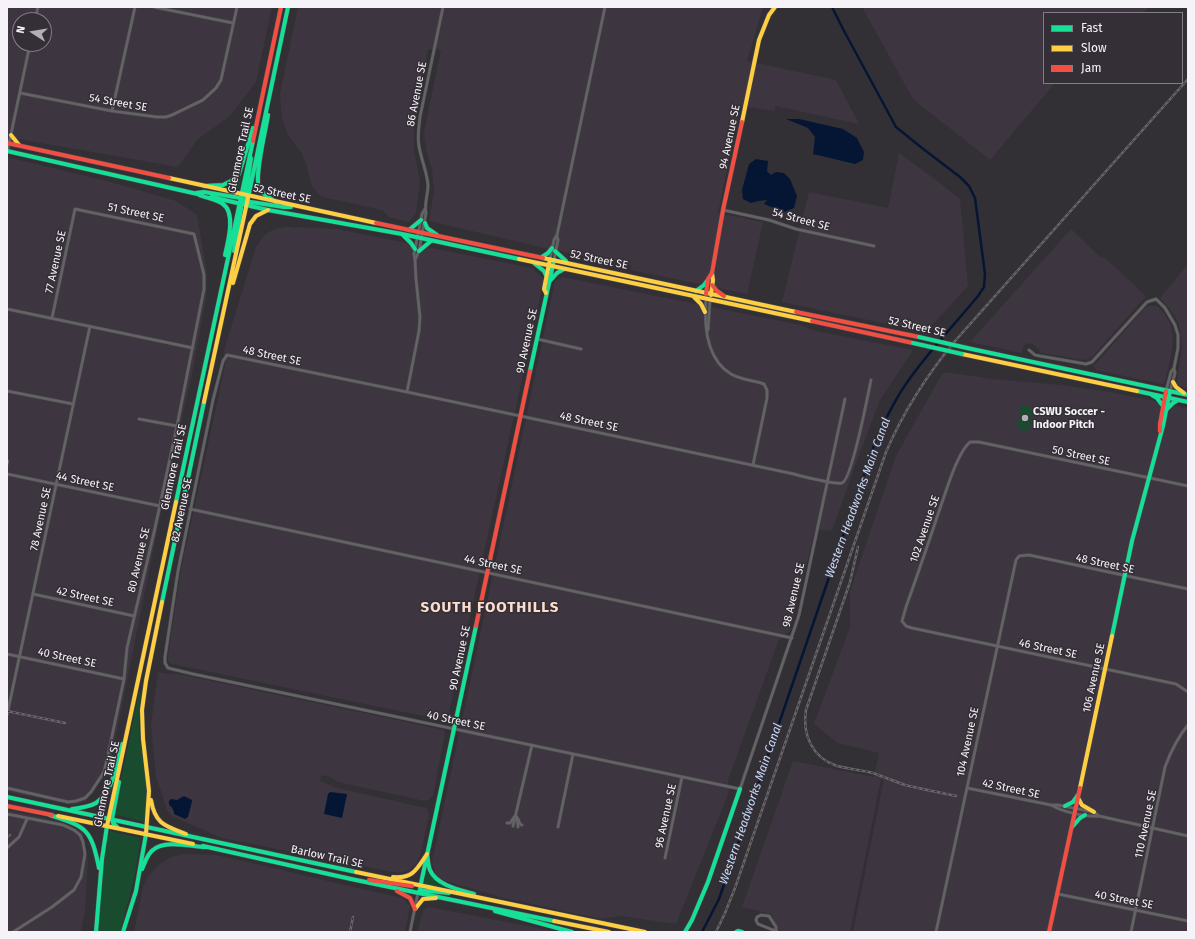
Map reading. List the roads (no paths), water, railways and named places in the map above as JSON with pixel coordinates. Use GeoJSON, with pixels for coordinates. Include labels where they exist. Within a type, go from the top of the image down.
{"type":"FeatureCollection","features":[{"type":"Feature","properties":{"kind":"main road","name":"Glenmore Trail SE"},"geometry":{"type":"LineString","coordinates":[[123,932],[138,881],[150,798],[142,731],[145,681],[230,285],[251,148],[280,7]]}},
{"type":"Feature","properties":{"kind":"main road","name":"Glenmore Trail SE"},"geometry":{"type":"LineString","coordinates":[[96,932],[100,874],[107,826],[118,791],[121,759],[220,291],[269,98],[288,7]]}},
{"type":"Feature","properties":{"kind":"main road","name":"94 Avenue SE"},"geometry":{"type":"LineString","coordinates":[[708,299],[713,280],[712,273],[723,210],[759,40],[769,16],[775,7]]}},
{"type":"Feature","properties":{"kind":"main road"},"geometry":{"type":"LineString","coordinates":[[269,98],[270,105],[257,176],[259,187],[262,192],[276,202]]}},
{"type":"Feature","properties":{"kind":"main road"},"geometry":{"type":"LineString","coordinates":[[204,186],[226,185],[234,180],[239,174],[254,121],[258,115]]}},
{"type":"Feature","properties":{"kind":"main road"},"geometry":{"type":"LineString","coordinates":[[11,135],[20,146]]}},
{"type":"Feature","properties":{"kind":"main road","name":"52 Street SE"},"geometry":{"type":"LineString","coordinates":[[8,144],[204,186],[268,210],[402,234],[1188,402]]}},
{"type":"Feature","properties":{"kind":"main road","name":"52 Street SE"},"geometry":{"type":"LineString","coordinates":[[7,152],[199,195],[276,202],[296,206],[552,259],[709,294],[919,336],[967,348],[1187,395]]}},
{"type":"Feature","properties":{"kind":"main road"},"geometry":{"type":"LineString","coordinates":[[191,193],[204,192],[284,207],[296,206]]}},
{"type":"Feature","properties":{"kind":"main road"},"geometry":{"type":"LineString","coordinates":[[199,195],[221,203],[226,206],[229,211],[230,222],[220,291]]}},
{"type":"Feature","properties":{"kind":"main road"},"geometry":{"type":"LineString","coordinates":[[225,306],[250,222],[257,215],[268,210]]}},
{"type":"Feature","properties":{"kind":"main road"},"geometry":{"type":"LineString","coordinates":[[409,230],[423,221],[427,228],[438,236]]}},
{"type":"Feature","properties":{"kind":"main road"},"geometry":{"type":"LineString","coordinates":[[402,234],[417,250],[431,241]]}},
{"type":"Feature","properties":{"kind":"main road"},"geometry":{"type":"LineString","coordinates":[[542,257],[554,249],[569,263]]}},
{"type":"Feature","properties":{"kind":"main road","name":"90 Avenue SE"},"geometry":{"type":"LineString","coordinates":[[546,293],[544,289],[546,276],[552,259]]}},
{"type":"Feature","properties":{"kind":"main road"},"geometry":{"type":"LineString","coordinates":[[531,261],[544,271],[546,276]]}},
{"type":"Feature","properties":{"kind":"main road","name":"90 Avenue SE"},"geometry":{"type":"LineString","coordinates":[[418,893],[549,282],[550,266]]}},
{"type":"Feature","properties":{"kind":"main road"},"geometry":{"type":"LineString","coordinates":[[549,282],[554,274],[564,269]]}},
{"type":"Feature","properties":{"kind":"main road","name":"94 Avenue SE"},"geometry":{"type":"LineString","coordinates":[[709,294],[708,279],[712,273]]}},
{"type":"Feature","properties":{"kind":"main road"},"geometry":{"type":"LineString","coordinates":[[696,291],[704,285],[708,279]]}},
{"type":"Feature","properties":{"kind":"main road"},"geometry":{"type":"LineString","coordinates":[[712,285],[725,297]]}},
{"type":"Feature","properties":{"kind":"main road"},"geometry":{"type":"LineString","coordinates":[[693,296],[701,304],[705,312]]}},
{"type":"Feature","properties":{"kind":"main road"},"geometry":{"type":"LineString","coordinates":[[1173,382],[1176,387],[1187,395]]}},
{"type":"Feature","properties":{"kind":"main road","name":"106 Avenue SE"},"geometry":{"type":"LineString","coordinates":[[1050,932],[1132,541],[1166,410],[1168,391]]}},
{"type":"Feature","properties":{"kind":"main road"},"geometry":{"type":"LineString","coordinates":[[1150,394],[1157,398],[1163,406]]}},
{"type":"Feature","properties":{"kind":"main road","name":"106 Avenue SE"},"geometry":{"type":"LineString","coordinates":[[1160,434],[1163,406],[1167,397]]}},
{"type":"Feature","properties":{"kind":"main road"},"geometry":{"type":"LineString","coordinates":[[1166,410],[1173,403],[1179,400]]}},
{"type":"Feature","properties":{"kind":"main road"},"geometry":{"type":"LineString","coordinates":[[60,808],[80,809],[90,807],[106,794],[111,783],[128,726]]}},
{"type":"Feature","properties":{"kind":"main road"},"geometry":{"type":"LineString","coordinates":[[149,786],[152,807],[155,817],[158,820],[166,826],[202,839]]}},
{"type":"Feature","properties":{"kind":"main road"},"geometry":{"type":"LineString","coordinates":[[684,932],[692,920],[708,882],[740,789]]}},
{"type":"Feature","properties":{"kind":"main road"},"geometry":{"type":"LineString","coordinates":[[1065,806],[1073,802],[1078,796],[1082,805],[1094,812]]}},
{"type":"Feature","properties":{"kind":"main road","name":"Barlow Trail SE"},"geometry":{"type":"LineString","coordinates":[[7,797],[420,886],[645,932]]}},
{"type":"Feature","properties":{"kind":"main road","name":"Barlow Trail SE"},"geometry":{"type":"LineString","coordinates":[[7,806],[118,828],[351,879],[609,932]]}},
{"type":"Feature","properties":{"kind":"main road"},"geometry":{"type":"LineString","coordinates":[[50,815],[73,822],[86,830],[96,848],[100,874]]}},
{"type":"Feature","properties":{"kind":"main road"},"geometry":{"type":"LineString","coordinates":[[1072,828],[1080,818],[1085,815]]}},
{"type":"Feature","properties":{"kind":"main road"},"geometry":{"type":"LineString","coordinates":[[110,819],[118,828]]}},
{"type":"Feature","properties":{"kind":"main road"},"geometry":{"type":"LineString","coordinates":[[138,881],[149,854],[156,847],[165,844],[205,847]]}},
{"type":"Feature","properties":{"kind":"main road"},"geometry":{"type":"LineString","coordinates":[[369,875],[405,878],[417,870],[427,854]]}},
{"type":"Feature","properties":{"kind":"main road"},"geometry":{"type":"LineString","coordinates":[[427,854],[430,871],[440,882],[492,900]]}},
{"type":"Feature","properties":{"kind":"main road"},"geometry":{"type":"LineString","coordinates":[[351,879],[414,887],[420,886]]}},
{"type":"Feature","properties":{"kind":"main road"},"geometry":{"type":"LineString","coordinates":[[385,886],[407,895],[412,900],[415,909]]}},
{"type":"Feature","properties":{"kind":"main road"},"geometry":{"type":"LineString","coordinates":[[418,893],[420,890],[423,890],[443,893],[457,893]]}},
{"type":"Feature","properties":{"kind":"main road"},"geometry":{"type":"LineString","coordinates":[[415,909],[421,900],[444,898]]}},
{"type":"Feature","properties":{"kind":"main road"},"geometry":{"type":"LineString","coordinates":[[92,932],[98,903]]}},
{"type":"Feature","properties":{"kind":"main road"},"geometry":{"type":"LineString","coordinates":[[476,905],[514,917],[572,932]]}},
{"type":"Feature","properties":{"kind":"main road"},"geometry":{"type":"LineString","coordinates":[[736,932],[742,932]]}},
{"type":"Feature","properties":{"kind":"street"},"geometry":{"type":"LineString","coordinates":[[112,111],[135,7]]}},
{"type":"Feature","properties":{"kind":"street"},"geometry":{"type":"LineString","coordinates":[[154,7],[233,24],[237,7]]}},
{"type":"Feature","properties":{"kind":"street","name":"86 Avenue SE"},"geometry":{"type":"LineString","coordinates":[[407,392],[419,331],[420,316],[416,280],[416,260],[419,238],[426,213],[425,208],[428,185],[419,145],[418,132],[443,7]]}},
{"type":"Feature","properties":{"kind":"street","name":"90 Avenue SE"},"geometry":{"type":"LineString","coordinates":[[552,259],[554,240],[557,235],[605,7]]}},
{"type":"Feature","properties":{"kind":"street","name":"54 Street SE"},"geometry":{"type":"LineString","coordinates":[[20,93],[112,111],[166,117],[208,96],[216,88],[221,80],[233,24]]}},
{"type":"Feature","properties":{"kind":"street"},"geometry":{"type":"LineString","coordinates":[[7,152],[28,52]]}},
{"type":"Feature","properties":{"kind":"street","name":"51 Street SE"},"geometry":{"type":"LineString","coordinates":[[75,209],[194,234]]}},
{"type":"Feature","properties":{"kind":"street","name":"77 Avenue SE"},"geometry":{"type":"LineString","coordinates":[[52,318],[75,209]]}},
{"type":"Feature","properties":{"kind":"street","name":"54 Street SE"},"geometry":{"type":"LineString","coordinates":[[723,210],[769,220],[796,229],[874,246]]}},
{"type":"Feature","properties":{"kind":"street","name":"80 Avenue SE"},"geometry":{"type":"LineString","coordinates":[[7,788],[68,802],[76,801],[84,798],[91,792],[104,772],[124,679],[127,648],[160,506],[204,289],[204,275],[194,234]]}},
{"type":"Feature","properties":{"kind":"street","name":"94 Avenue SE"},"geometry":{"type":"LineString","coordinates":[[708,299],[705,312],[710,347],[713,355],[721,366],[730,374],[738,378],[764,384],[767,390],[767,398],[753,465]]}},
{"type":"Feature","properties":{"kind":"street","name":"94 Avenue SE"},"geometry":{"type":"LineString","coordinates":[[708,299],[710,320],[708,334]]}},
{"type":"Feature","properties":{"kind":"street"},"geometry":{"type":"LineString","coordinates":[[1029,350],[1040,356],[1090,364],[1146,302],[1156,299],[1165,308],[1175,325],[1178,335],[1178,348],[1174,368],[1175,373],[1173,382],[1168,391]]}},
{"type":"Feature","properties":{"kind":"street"},"geometry":{"type":"LineString","coordinates":[[7,309],[193,348]]}},
{"type":"Feature","properties":{"kind":"street","name":"78 Avenue SE"},"geometry":{"type":"LineString","coordinates":[[7,715],[90,326]]}},
{"type":"Feature","properties":{"kind":"street"},"geometry":{"type":"LineString","coordinates":[[536,338],[581,348]]}},
{"type":"Feature","properties":{"kind":"street","name":"48 Street SE"},"geometry":{"type":"LineString","coordinates":[[226,356],[230,355],[840,484],[844,483],[849,474],[871,380]]}},
{"type":"Feature","properties":{"kind":"street","name":"82 Avenue SE"},"geometry":{"type":"LineString","coordinates":[[168,668],[165,663],[165,657],[175,585],[213,400],[223,361],[226,356]]}},
{"type":"Feature","properties":{"kind":"street"},"geometry":{"type":"LineString","coordinates":[[1168,391],[1171,372],[1174,368]]}},
{"type":"Feature","properties":{"kind":"street"},"geometry":{"type":"LineString","coordinates":[[7,391],[73,404]]}},
{"type":"Feature","properties":{"kind":"street","name":"98 Avenue SE"},"geometry":{"type":"LineString","coordinates":[[740,789],[799,615],[845,399]]}},
{"type":"Feature","properties":{"kind":"street"},"geometry":{"type":"LineString","coordinates":[[139,419],[177,426]]}},
{"type":"Feature","properties":{"kind":"street","name":"50 Street SE"},"geometry":{"type":"LineString","coordinates":[[970,442],[979,442],[1188,486]]}},
{"type":"Feature","properties":{"kind":"street","name":"102 Avenue SE"},"geometry":{"type":"LineString","coordinates":[[904,624],[903,619],[906,607],[950,480],[960,456],[970,442]]}},
{"type":"Feature","properties":{"kind":"street","name":"44 Street SE"},"geometry":{"type":"LineString","coordinates":[[7,474],[160,506]]}},
{"type":"Feature","properties":{"kind":"street","name":"44 Street SE"},"geometry":{"type":"LineString","coordinates":[[190,510],[792,638]]}},
{"type":"Feature","properties":{"kind":"street","name":"48 Street SE"},"geometry":{"type":"LineString","coordinates":[[1020,556],[1029,555],[1188,589]]}},
{"type":"Feature","properties":{"kind":"street","name":"104 Avenue SE"},"geometry":{"type":"LineString","coordinates":[[936,932],[1014,563],[1020,556]]}},
{"type":"Feature","properties":{"kind":"street","name":"42 Street SE"},"geometry":{"type":"LineString","coordinates":[[33,594],[134,616]]}},
{"type":"Feature","properties":{"kind":"street","name":"46 Street SE"},"geometry":{"type":"LineString","coordinates":[[904,624],[912,628],[1176,684],[1188,692]]}},
{"type":"Feature","properties":{"kind":"street","name":"40 Street SE"},"geometry":{"type":"LineString","coordinates":[[7,654],[124,679]]}},
{"type":"Feature","properties":{"kind":"street","name":"40 Street SE"},"geometry":{"type":"LineString","coordinates":[[168,668],[740,789]]}},
{"type":"Feature","properties":{"kind":"street","name":"110 Avenue SE"},"geometry":{"type":"LineString","coordinates":[[1131,932],[1166,767],[1171,750],[1180,734],[1188,725]]}},
{"type":"Feature","properties":{"kind":"street"},"geometry":{"type":"LineString","coordinates":[[513,826],[532,745]]}},
{"type":"Feature","properties":{"kind":"street"},"geometry":{"type":"LineString","coordinates":[[558,827],[574,754]]}},
{"type":"Feature","properties":{"kind":"street","name":"96 Avenue SE"},"geometry":{"type":"LineString","coordinates":[[665,858],[682,777]]}},
{"type":"Feature","properties":{"kind":"street","name":"42 Street SE"},"geometry":{"type":"LineString","coordinates":[[967,788],[1051,805],[1065,806],[1085,815],[1098,816],[1188,836]]}},
{"type":"Feature","properties":{"kind":"street","name":"42 Street SE"},"geometry":{"type":"LineString","coordinates":[[1051,805],[1058,809],[1094,812]]}},
{"type":"Feature","properties":{"kind":"street"},"geometry":{"type":"LineString","coordinates":[[1094,812],[1098,816]]}},
{"type":"Feature","properties":{"kind":"street"},"geometry":{"type":"LineString","coordinates":[[7,814],[64,825],[74,830],[80,835],[85,854],[80,882],[74,890],[69,895],[13,932]]}},
{"type":"Feature","properties":{"kind":"street"},"geometry":{"type":"LineString","coordinates":[[508,823],[510,824],[517,814]]}},
{"type":"Feature","properties":{"kind":"street"},"geometry":{"type":"LineString","coordinates":[[517,814],[520,824],[522,825]]}},
{"type":"Feature","properties":{"kind":"street"},"geometry":{"type":"LineString","coordinates":[[517,814],[518,827]]}},
{"type":"Feature","properties":{"kind":"street"},"geometry":{"type":"LineString","coordinates":[[7,848],[19,837],[27,819]]}},
{"type":"Feature","properties":{"kind":"street","name":"90 Avenue SE"},"geometry":{"type":"LineString","coordinates":[[410,932],[418,893]]}},
{"type":"Feature","properties":{"kind":"street","name":"40 Street SE"},"geometry":{"type":"LineString","coordinates":[[1058,894],[1188,921]]}},
{"type":"Feature","properties":{"kind":"street"},"geometry":{"type":"LineString","coordinates":[[761,915],[769,916],[777,931],[758,924],[756,920],[757,918],[761,915]]}},
{"type":"Feature","properties":{"kind":"water"},"geometry":{"type":"Polygon","coordinates":[[[786,119],[799,119],[843,129],[857,138],[864,152],[863,160],[855,164],[813,154],[815,137],[808,128],[786,119]]]}},
{"type":"Feature","properties":{"kind":"water"},"geometry":{"type":"Polygon","coordinates":[[[756,159],[768,161],[767,171],[771,175],[776,172],[784,173],[790,179],[797,196],[794,208],[784,212],[764,204],[767,200],[751,203],[743,199],[742,190],[749,164],[756,159]]]}},
{"type":"Feature","properties":{"kind":"water"},"geometry":{"type":"Polygon","coordinates":[[[330,792],[347,794],[342,818],[324,814],[328,794],[330,792]]]}},
{"type":"Feature","properties":{"kind":"water"},"geometry":{"type":"Polygon","coordinates":[[[184,796],[192,800],[188,817],[185,819],[174,814],[174,811],[169,803],[171,799],[177,800],[184,796]]]}},
{"type":"Feature","properties":{"kind":"waterway","name":"Western Headworks Main Canal"},"geometry":{"type":"LineString","coordinates":[[702,932],[719,899],[877,437],[903,388],[933,348],[984,287],[985,274],[975,198],[969,186],[960,177],[896,127],[832,7]]}},
{"type":"Feature","properties":{"kind":"railway"},"geometry":{"type":"LineString","coordinates":[[716,932],[735,888],[886,452],[900,422],[925,380],[955,341],[1188,79]]}},
{"type":"Feature","properties":{"kind":"railway"},"geometry":{"type":"LineString","coordinates":[[7,465],[8,461]]}},
{"type":"Feature","properties":{"kind":"railway"},"geometry":{"type":"LineString","coordinates":[[858,547],[850,582],[806,710],[805,719],[807,736],[815,751],[828,762],[837,766],[873,773],[905,785],[956,796]]}},
{"type":"Feature","properties":{"kind":"railway"},"geometry":{"type":"LineString","coordinates":[[7,711],[65,723]]}},
{"type":"Feature","properties":{"kind":"railway"},"geometry":{"type":"LineString","coordinates":[[350,932],[353,917]]}},
{"type":"Feature","properties":{"kind":"place","name":"CSWU Soccer - Indoor Pitch"},"geometry":{"type":"Point","coordinates":[1025,418]}},
{"type":"Feature","properties":{"kind":"district","name":"SOUTH FOOTHILLS"},"geometry":{"type":"Point","coordinates":[490,608]}}]}
